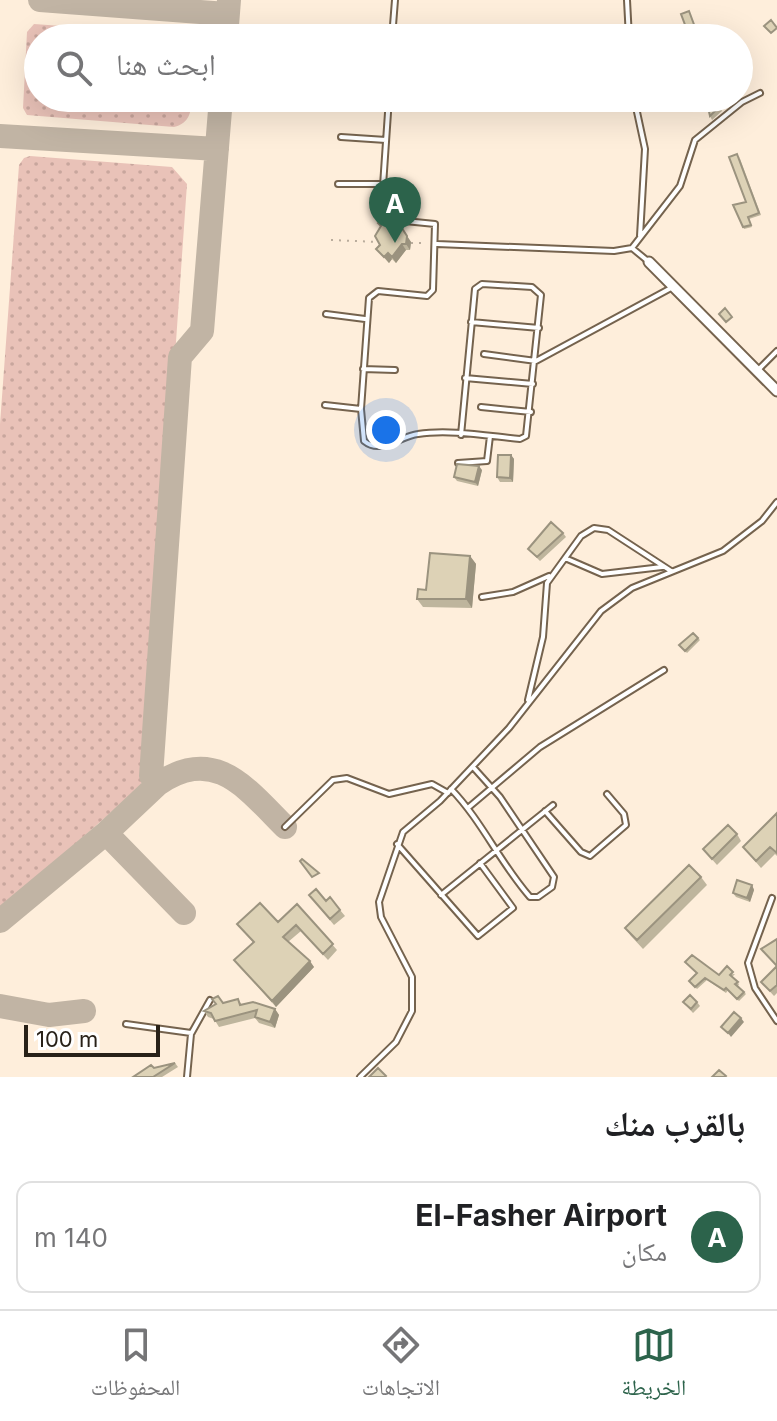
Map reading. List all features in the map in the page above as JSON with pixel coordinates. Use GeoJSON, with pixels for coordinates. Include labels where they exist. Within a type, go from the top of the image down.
{"type":"FeatureCollection","features":[{"type":"Feature","properties":{"kind":"street"},"geometry":{"type":"LineString","coordinates":[[649,262],[776,392]]}},
{"type":"Feature","properties":{"kind":"lane"},"geometry":{"type":"LineString","coordinates":[[386,0],[395,0],[393,24]]}},
{"type":"Feature","properties":{"kind":"lane"},"geometry":{"type":"LineString","coordinates":[[627,0],[628,24]]}},
{"type":"Feature","properties":{"kind":"lane"},"geometry":{"type":"LineString","coordinates":[[753,96],[760,93]]}},
{"type":"Feature","properties":{"kind":"lane"},"geometry":{"type":"LineString","coordinates":[[388,112],[383,218],[432,222],[436,226],[436,244],[431,294],[374,293],[369,298],[365,319],[362,438],[369,445],[391,444],[420,433],[461,435],[490,436],[523,438],[529,430],[541,299],[532,287],[479,285],[474,292],[461,435]]}},
{"type":"Feature","properties":{"kind":"lane"},"geometry":{"type":"LineString","coordinates":[[636,112],[645,163],[639,238]]}},
{"type":"Feature","properties":{"kind":"lane"},"geometry":{"type":"LineString","coordinates":[[436,244],[614,251],[632,248],[680,186],[695,140],[730,112]]}},
{"type":"Feature","properties":{"kind":"lane"},"geometry":{"type":"LineString","coordinates":[[341,137],[386,140]]}},
{"type":"Feature","properties":{"kind":"lane"},"geometry":{"type":"LineString","coordinates":[[338,184],[383,184]]}},
{"type":"Feature","properties":{"kind":"lane"},"geometry":{"type":"LineString","coordinates":[[632,248],[649,262]]}},
{"type":"Feature","properties":{"kind":"lane"},"geometry":{"type":"LineString","coordinates":[[484,354],[536,361],[673,287]]}},
{"type":"Feature","properties":{"kind":"lane"},"geometry":{"type":"LineString","coordinates":[[326,314],[365,319]]}},
{"type":"Feature","properties":{"kind":"lane"},"geometry":{"type":"LineString","coordinates":[[471,322],[539,328]]}},
{"type":"Feature","properties":{"kind":"lane"},"geometry":{"type":"LineString","coordinates":[[757,371],[777,351]]}},
{"type":"Feature","properties":{"kind":"lane"},"geometry":{"type":"LineString","coordinates":[[363,369],[395,370]]}},
{"type":"Feature","properties":{"kind":"lane"},"geometry":{"type":"LineString","coordinates":[[465,378],[533,384]]}},
{"type":"Feature","properties":{"kind":"lane"},"geometry":{"type":"LineString","coordinates":[[325,405],[361,409]]}},
{"type":"Feature","properties":{"kind":"lane"},"geometry":{"type":"LineString","coordinates":[[481,407],[531,412]]}},
{"type":"Feature","properties":{"kind":"lane"},"geometry":{"type":"LineString","coordinates":[[458,463],[487,461],[490,436]]}},
{"type":"Feature","properties":{"kind":"lane"},"geometry":{"type":"LineString","coordinates":[[360,1077],[396,1042],[412,1011],[412,977],[379,909],[380,894],[397,844],[411,822],[450,791],[473,767],[527,705],[601,611],[632,588],[723,551],[762,521],[777,502]]}},
{"type":"Feature","properties":{"kind":"lane"},"geometry":{"type":"LineString","coordinates":[[527,705],[543,637],[545,591],[551,575],[587,531],[601,528],[671,571]]}},
{"type":"Feature","properties":{"kind":"lane"},"geometry":{"type":"LineString","coordinates":[[565,558],[602,574],[664,567]]}},
{"type":"Feature","properties":{"kind":"lane"},"geometry":{"type":"LineString","coordinates":[[482,597],[513,592],[551,575]]}},
{"type":"Feature","properties":{"kind":"lane"},"geometry":{"type":"LineString","coordinates":[[469,807],[490,786],[540,747],[664,670]]}},
{"type":"Feature","properties":{"kind":"lane"},"geometry":{"type":"LineString","coordinates":[[285,827],[327,784],[340,778],[354,780],[384,793],[432,784],[450,791],[469,807],[495,852],[530,897],[538,897],[552,887],[554,877],[490,786],[473,767]]}},
{"type":"Feature","properties":{"kind":"lane"},"geometry":{"type":"LineString","coordinates":[[545,811],[581,852],[590,856],[626,825],[624,814],[607,794]]}},
{"type":"Feature","properties":{"kind":"lane"},"geometry":{"type":"LineString","coordinates":[[441,895],[553,805]]}},
{"type":"Feature","properties":{"kind":"lane"},"geometry":{"type":"LineString","coordinates":[[397,844],[476,936],[482,935],[513,908],[480,863]]}},
{"type":"Feature","properties":{"kind":"lane"},"geometry":{"type":"LineString","coordinates":[[772,898],[748,963],[755,988],[777,1021]]}},
{"type":"Feature","properties":{"kind":"lane"},"geometry":{"type":"LineString","coordinates":[[187,1077],[191,1034],[210,1000]]}},
{"type":"Feature","properties":{"kind":"lane"},"geometry":{"type":"LineString","coordinates":[[126,1024],[191,1034]]}},
{"type":"Feature","properties":{"kind":"path"},"geometry":{"type":"LineString","coordinates":[[331,240],[379,242]]}},
{"type":"Feature","properties":{"kind":"path"},"geometry":{"type":"LineString","coordinates":[[411,243],[436,244]]}},
{"type":"Feature","properties":{"kind":"shaded area"},"geometry":{"type":"Polygon","coordinates":[[[25,112],[190,112],[183,123],[174,127],[27,115],[25,112]]]}},
{"type":"Feature","properties":{"kind":"shaded area"},"geometry":{"type":"Polygon","coordinates":[[[30,156],[172,167],[187,184],[149,729],[141,786],[0,910],[0,424],[19,165],[30,156]]]}},
{"type":"Feature","properties":{"kind":"building"},"geometry":{"type":"Polygon","coordinates":[[[689,11],[694,24],[685,24],[681,14],[689,11]]]}},
{"type":"Feature","properties":{"kind":"building"},"geometry":{"type":"Polygon","coordinates":[[[771,20],[777,28],[771,33],[764,26],[771,20]]]}},
{"type":"Feature","properties":{"kind":"building"},"geometry":{"type":"Polygon","coordinates":[[[737,154],[759,213],[748,217],[751,225],[743,227],[733,205],[746,202],[729,157],[737,154]]]}},
{"type":"Feature","properties":{"kind":"building"},"geometry":{"type":"Polygon","coordinates":[[[384,218],[396,219],[407,236],[406,244],[402,244],[392,257],[388,253],[384,257],[376,249],[380,245],[375,236],[381,226],[378,223],[384,218]]]}},
{"type":"Feature","properties":{"kind":"building"},"geometry":{"type":"Polygon","coordinates":[[[725,308],[732,317],[726,322],[719,314],[725,308]]]}},
{"type":"Feature","properties":{"kind":"building"},"geometry":{"type":"Polygon","coordinates":[[[498,455],[511,455],[510,478],[497,477],[498,455]]]}},
{"type":"Feature","properties":{"kind":"building"},"geometry":{"type":"Polygon","coordinates":[[[457,464],[479,466],[475,482],[454,477],[457,464]]]}},
{"type":"Feature","properties":{"kind":"building"},"geometry":{"type":"Polygon","coordinates":[[[551,522],[563,533],[537,557],[528,549],[551,522]]]}},
{"type":"Feature","properties":{"kind":"building"},"geometry":{"type":"Polygon","coordinates":[[[430,553],[470,556],[466,599],[417,599],[418,589],[426,590],[430,553]]]}},
{"type":"Feature","properties":{"kind":"building"},"geometry":{"type":"Polygon","coordinates":[[[693,633],[698,638],[685,651],[679,645],[693,633]]]}},
{"type":"Feature","properties":{"kind":"building"},"geometry":{"type":"Polygon","coordinates":[[[777,813],[777,853],[770,847],[756,861],[743,847],[777,813]]]}},
{"type":"Feature","properties":{"kind":"building"},"geometry":{"type":"Polygon","coordinates":[[[728,825],[737,834],[712,859],[703,849],[728,825]]]}},
{"type":"Feature","properties":{"kind":"building"},"geometry":{"type":"Polygon","coordinates":[[[302,859],[319,873],[312,877],[300,861],[302,859]]]}},
{"type":"Feature","properties":{"kind":"building"},"geometry":{"type":"Polygon","coordinates":[[[689,865],[701,877],[637,940],[625,928],[689,865]]]}},
{"type":"Feature","properties":{"kind":"building"},"geometry":{"type":"Polygon","coordinates":[[[737,880],[752,885],[747,898],[733,893],[737,880]]]}},
{"type":"Feature","properties":{"kind":"building"},"geometry":{"type":"Polygon","coordinates":[[[316,889],[326,901],[330,897],[340,910],[330,919],[309,895],[316,889]]]}},
{"type":"Feature","properties":{"kind":"building"},"geometry":{"type":"Polygon","coordinates":[[[260,903],[278,922],[297,904],[333,944],[323,954],[296,925],[283,937],[310,961],[272,1001],[234,960],[254,942],[237,924],[260,903]]]}},
{"type":"Feature","properties":{"kind":"building"},"geometry":{"type":"Polygon","coordinates":[[[777,939],[777,966],[761,949],[777,939]]]}},
{"type":"Feature","properties":{"kind":"building"},"geometry":{"type":"Polygon","coordinates":[[[692,955],[719,975],[727,966],[733,972],[730,975],[738,982],[735,984],[744,992],[737,999],[726,988],[724,990],[705,978],[695,987],[689,981],[697,973],[685,962],[692,955]]]}},
{"type":"Feature","properties":{"kind":"building"},"geometry":{"type":"Polygon","coordinates":[[[777,966],[777,985],[770,991],[761,982],[777,966]]]}},
{"type":"Feature","properties":{"kind":"building"},"geometry":{"type":"Polygon","coordinates":[[[690,995],[697,1002],[691,1009],[683,1002],[690,995]]]}},
{"type":"Feature","properties":{"kind":"building"},"geometry":{"type":"Polygon","coordinates":[[[218,996],[223,1003],[238,999],[240,1005],[253,1002],[275,1009],[270,1022],[255,1017],[257,1010],[215,1021],[211,1013],[204,1011],[216,1004],[212,999],[218,996]]]}},
{"type":"Feature","properties":{"kind":"building"},"geometry":{"type":"Polygon","coordinates":[[[734,1012],[741,1018],[728,1033],[721,1027],[734,1012]]]}},
{"type":"Feature","properties":{"kind":"building"},"geometry":{"type":"Polygon","coordinates":[[[175,1063],[153,1077],[133,1077],[151,1065],[154,1068],[175,1063]]]}},
{"type":"Feature","properties":{"kind":"building"},"geometry":{"type":"Polygon","coordinates":[[[378,1068],[386,1076],[369,1077],[378,1068]]]}},
{"type":"Feature","properties":{"kind":"building"},"geometry":{"type":"Polygon","coordinates":[[[719,1070],[726,1076],[712,1077],[719,1070]]]}},
{"type":"Feature","properties":{"kind":"taxiway"},"geometry":{"type":"LineString","coordinates":[[40,0],[227,14]]}},
{"type":"Feature","properties":{"kind":"taxiway"},"geometry":{"type":"LineString","coordinates":[[227,24],[229,0]]}},
{"type":"Feature","properties":{"kind":"taxiway"},"geometry":{"type":"LineString","coordinates":[[220,112],[202,331],[180,357],[151,776],[158,784],[178,773],[196,769],[213,770],[243,786],[285,827]]}},
{"type":"Feature","properties":{"kind":"taxiway"},"geometry":{"type":"LineString","coordinates":[[0,136],[217,149]]}},
{"type":"Feature","properties":{"kind":"taxiway"},"geometry":{"type":"LineString","coordinates":[[158,784],[106,833],[184,913]]}},
{"type":"Feature","properties":{"kind":"taxiway"},"geometry":{"type":"LineString","coordinates":[[0,921],[106,833]]}},
{"type":"Feature","properties":{"kind":"taxiway"},"geometry":{"type":"LineString","coordinates":[[0,1006],[49,1015],[84,1011]]}},
{"type":"Feature","properties":{"kind":"place","name":"El-Fasher Airport"},"geometry":{"type":"Point","coordinates":[395,243]}}]}
